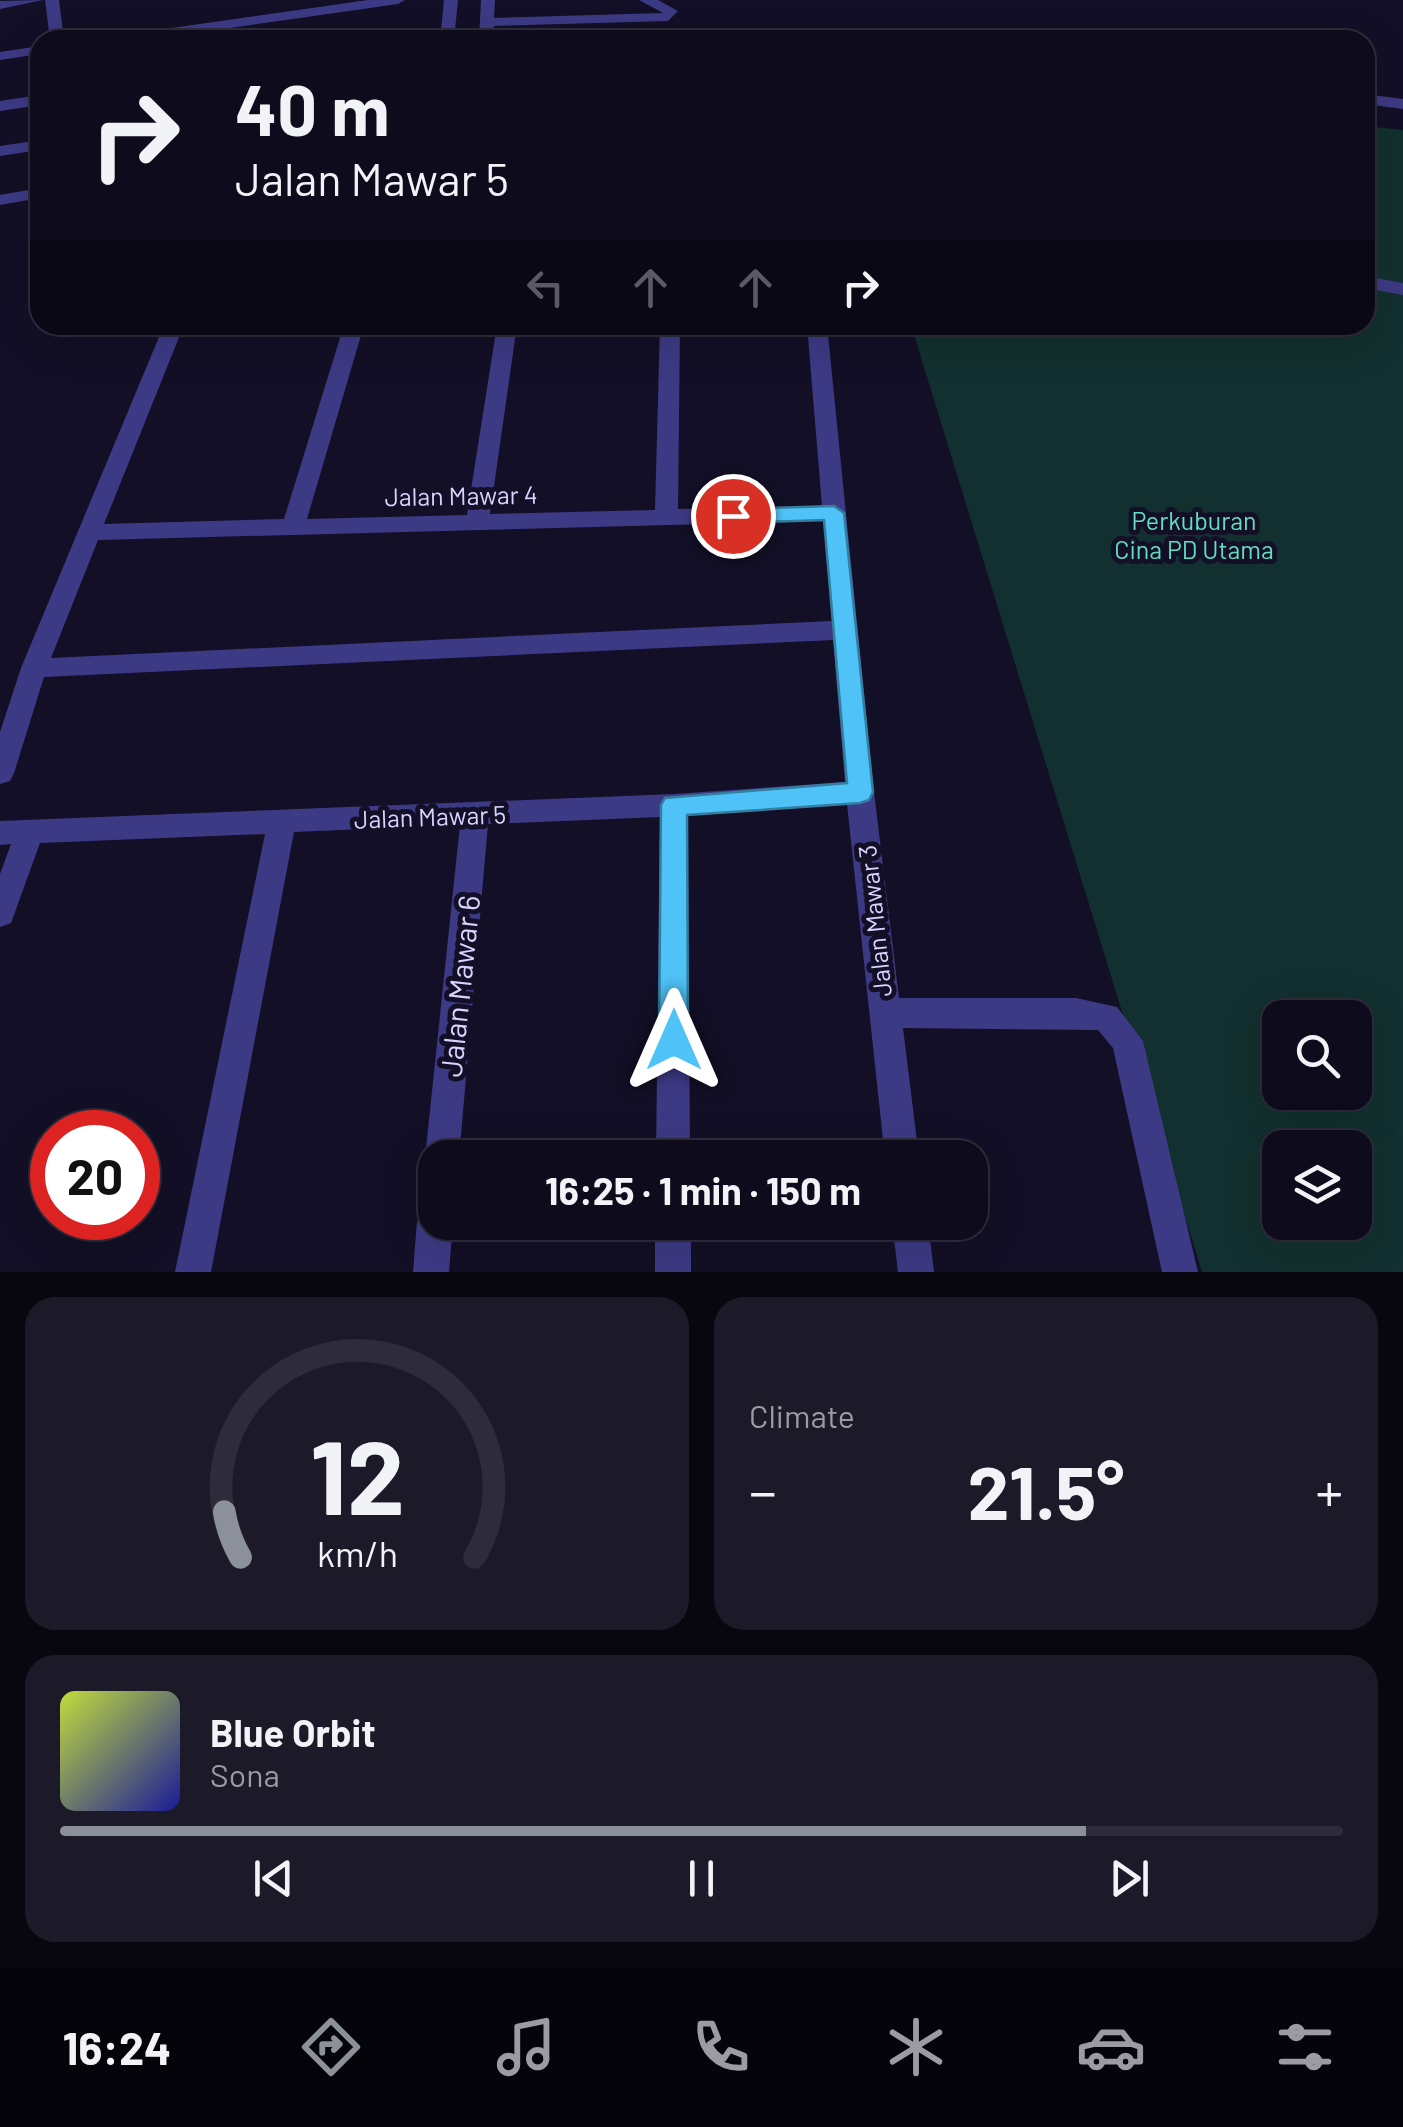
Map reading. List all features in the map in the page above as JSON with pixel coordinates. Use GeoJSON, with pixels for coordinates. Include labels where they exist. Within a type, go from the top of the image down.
{"type":"FeatureCollection","features":[{"type":"Feature","properties":{"kind":"street"},"geometry":{"type":"LineString","coordinates":[[0,5],[36,0]]}},
{"type":"Feature","properties":{"kind":"street"},"geometry":{"type":"LineString","coordinates":[[52,0],[56,30]]}},
{"type":"Feature","properties":{"kind":"street"},"geometry":{"type":"LineString","coordinates":[[185,30],[398,0]]}},
{"type":"Feature","properties":{"kind":"street"},"geometry":{"type":"LineString","coordinates":[[448,30],[451,0]]}},
{"type":"Feature","properties":{"kind":"street"},"geometry":{"type":"LineString","coordinates":[[487,30],[488,0]]}},
{"type":"Feature","properties":{"kind":"street"},"geometry":{"type":"LineString","coordinates":[[488,22],[668,17],[671,11],[646,0]]}},
{"type":"Feature","properties":{"kind":"street"},"geometry":{"type":"LineString","coordinates":[[0,56],[30,52]]}},
{"type":"Feature","properties":{"kind":"street"},"geometry":{"type":"LineString","coordinates":[[1375,100],[1403,104]]}},
{"type":"Feature","properties":{"kind":"street"},"geometry":{"type":"LineString","coordinates":[[0,106],[30,102]]}},
{"type":"Feature","properties":{"kind":"street"},"geometry":{"type":"LineString","coordinates":[[0,151],[30,146]]}},
{"type":"Feature","properties":{"kind":"street"},"geometry":{"type":"LineString","coordinates":[[0,200],[30,195]]}},
{"type":"Feature","properties":{"kind":"street"},"geometry":{"type":"LineString","coordinates":[[1375,284],[1403,289]]}},
{"type":"Feature","properties":{"kind":"street"},"geometry":{"type":"LineString","coordinates":[[0,773],[34,668],[170,335]]}},
{"type":"Feature","properties":{"kind":"street"},"geometry":{"type":"LineString","coordinates":[[293,527],[351,335]]}},
{"type":"Feature","properties":{"kind":"street"},"geometry":{"type":"LineString","coordinates":[[477,522],[505,335]]}},
{"type":"Feature","properties":{"kind":"street"},"geometry":{"type":"LineString","coordinates":[[666,518],[670,335]]}},
{"type":"Feature","properties":{"kind":"street","name":"Jalan Mawar 3"},"geometry":{"type":"LineString","coordinates":[[818,335],[860,792],[900,1140]]}},
{"type":"Feature","properties":{"kind":"street","name":"Jalan Mawar 4"},"geometry":{"type":"LineString","coordinates":[[91,532],[834,513]]}},
{"type":"Feature","properties":{"kind":"street"},"geometry":{"type":"LineString","coordinates":[[34,668],[844,630]]}},
{"type":"Feature","properties":{"kind":"street","name":"Jalan Mawar 5"},"geometry":{"type":"LineString","coordinates":[[0,832],[674,805],[860,792]]}},
{"type":"Feature","properties":{"kind":"street"},"geometry":{"type":"LineString","coordinates":[[673,1140],[674,805]]}},
{"type":"Feature","properties":{"kind":"street","name":"Jalan Mawar 6"},"geometry":{"type":"LineString","coordinates":[[444,1140],[476,814]]}},
{"type":"Feature","properties":{"kind":"street"},"geometry":{"type":"LineString","coordinates":[[193,1272],[282,822]]}},
{"type":"Feature","properties":{"kind":"street"},"geometry":{"type":"LineString","coordinates":[[0,914],[30,831]]}},
{"type":"Feature","properties":{"kind":"street"},"geometry":{"type":"LineString","coordinates":[[884,1014],[1076,1013],[1106,1018],[1127,1041],[1180,1272]]}},
{"type":"Feature","properties":{"kind":"street"},"geometry":{"type":"LineString","coordinates":[[430,1272],[434,1240]]}},
{"type":"Feature","properties":{"kind":"street"},"geometry":{"type":"LineString","coordinates":[[673,1240],[673,1272]]}},
{"type":"Feature","properties":{"kind":"street"},"geometry":{"type":"LineString","coordinates":[[912,1240],[916,1272]]}},
{"type":"Feature","properties":{"kind":"green space","name":"Perkuburan Cina PD Utama"},"geometry":{"type":"Polygon","coordinates":[[[1375,127],[1403,130],[1403,1272],[1202,1272],[914,335],[1375,335],[1375,127]]]}},
{"type":"Feature","properties":{"kind":"route"},"geometry":{"type":"LineString","coordinates":[[674,1040],[674,805],[860,792],[834,513],[733,516]]}}]}
